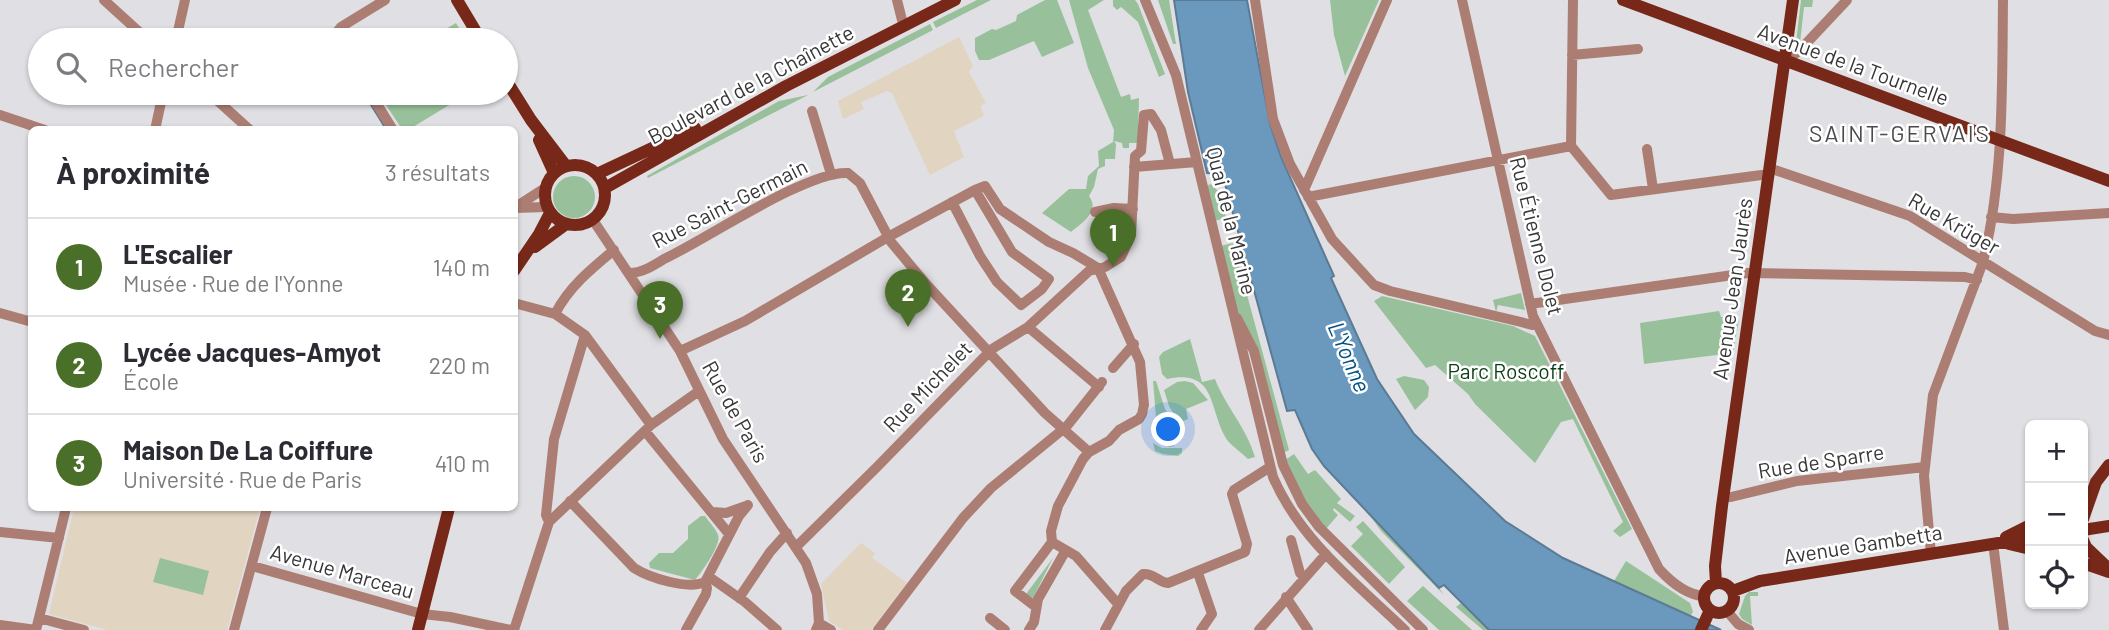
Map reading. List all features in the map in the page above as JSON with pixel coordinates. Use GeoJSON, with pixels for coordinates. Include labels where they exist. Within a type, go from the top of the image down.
{"type":"FeatureCollection","features":[{"type":"Feature","properties":{"kind":"main road"},"geometry":{"type":"LineString","coordinates":[[457,0],[474,28]]}},
{"type":"Feature","properties":{"kind":"main road"},"geometry":{"type":"LineString","coordinates":[[597,174],[694,128],[941,0]]}},
{"type":"Feature","properties":{"kind":"main road","name":"Boulevard de la Chaînette"},"geometry":{"type":"LineString","coordinates":[[610,185],[786,86],[955,0]]}},
{"type":"Feature","properties":{"kind":"main road","name":"Avenue de la Tournelle"},"geometry":{"type":"LineString","coordinates":[[1623,0],[2109,181]]}},
{"type":"Feature","properties":{"kind":"main road","name":"Avenue Jean Jaurès"},"geometry":{"type":"LineString","coordinates":[[1716,583],[1715,566],[1723,497],[1793,0]]}},
{"type":"Feature","properties":{"kind":"main road"},"geometry":{"type":"LineString","coordinates":[[518,100],[560,170]]}},
{"type":"Feature","properties":{"kind":"main road"},"geometry":{"type":"LineString","coordinates":[[518,265],[539,234],[548,210],[545,188],[560,170],[583,166],[610,185],[604,205],[593,220],[575,226],[565,225],[548,210]]}},
{"type":"Feature","properties":{"kind":"main road"},"geometry":{"type":"LineString","coordinates":[[524,256],[565,225]]}},
{"type":"Feature","properties":{"kind":"main road"},"geometry":{"type":"LineString","coordinates":[[2088,488],[2109,465]]}},
{"type":"Feature","properties":{"kind":"main road"},"geometry":{"type":"LineString","coordinates":[[2088,505],[2096,482]]}},
{"type":"Feature","properties":{"kind":"main road"},"geometry":{"type":"LineString","coordinates":[[418,630],[448,511]]}},
{"type":"Feature","properties":{"kind":"main road"},"geometry":{"type":"LineString","coordinates":[[2088,529],[2109,526]]}},
{"type":"Feature","properties":{"kind":"main road"},"geometry":{"type":"LineString","coordinates":[[1997,543],[2025,529]]}},
{"type":"Feature","properties":{"kind":"main road","name":"Avenue Gambetta"},"geometry":{"type":"LineString","coordinates":[[1733,592],[1760,581],[2025,539]]}},
{"type":"Feature","properties":{"kind":"main road","name":"Avenue Gambetta"},"geometry":{"type":"LineString","coordinates":[[1997,543],[2025,548]]}},
{"type":"Feature","properties":{"kind":"main road"},"geometry":{"type":"LineString","coordinates":[[2086,546],[2109,570]]}},
{"type":"Feature","properties":{"kind":"main road"},"geometry":{"type":"LineString","coordinates":[[2088,564],[2109,570]]}},
{"type":"Feature","properties":{"kind":"main road"},"geometry":{"type":"LineString","coordinates":[[1716,583],[1724,584],[1733,592],[1734,600],[1727,611],[1719,613],[1710,610],[1705,604],[1704,596],[1708,588],[1716,583]]}},
{"type":"Feature","properties":{"kind":"main road"},"geometry":{"type":"LineString","coordinates":[[1703,626],[1710,610]]}},
{"type":"Feature","properties":{"kind":"street"},"geometry":{"type":"LineString","coordinates":[[104,0],[135,28]]}},
{"type":"Feature","properties":{"kind":"street"},"geometry":{"type":"LineString","coordinates":[[179,28],[185,0]]}},
{"type":"Feature","properties":{"kind":"street"},"geometry":{"type":"LineString","coordinates":[[340,28],[385,0]]}},
{"type":"Feature","properties":{"kind":"street"},"geometry":{"type":"LineString","coordinates":[[897,0],[902,20]]}},
{"type":"Feature","properties":{"kind":"street","name":"Quai de la Marine"},"geometry":{"type":"LineString","coordinates":[[1145,0],[1171,60],[1270,467],[1290,511],[1326,554],[1405,630]]}},
{"type":"Feature","properties":{"kind":"street"},"geometry":{"type":"LineString","coordinates":[[1255,0],[1273,119],[1290,164],[1332,239],[1374,285],[1452,306],[1530,324],[1536,323]]}},
{"type":"Feature","properties":{"kind":"street"},"geometry":{"type":"LineString","coordinates":[[1306,194],[1387,0]]}},
{"type":"Feature","properties":{"kind":"street","name":"Rue Étienne Dolet"},"geometry":{"type":"LineString","coordinates":[[1462,0],[1536,323],[1659,569],[1668,579],[1687,591],[1704,596]]}},
{"type":"Feature","properties":{"kind":"street"},"geometry":{"type":"LineString","coordinates":[[1573,0],[1571,146],[1611,195],[1769,171]]}},
{"type":"Feature","properties":{"kind":"street"},"geometry":{"type":"LineString","coordinates":[[1785,62],[1800,50],[1847,0]]}},
{"type":"Feature","properties":{"kind":"street"},"geometry":{"type":"LineString","coordinates":[[1931,554],[1925,467],[1933,395],[1983,262],[1991,217],[2001,140],[2003,0]]}},
{"type":"Feature","properties":{"kind":"street"},"geometry":{"type":"LineString","coordinates":[[1572,55],[1638,50]]}},
{"type":"Feature","properties":{"kind":"street"},"geometry":{"type":"LineString","coordinates":[[156,126],[160,105]]}},
{"type":"Feature","properties":{"kind":"street"},"geometry":{"type":"LineString","coordinates":[[222,105],[246,126]]}},
{"type":"Feature","properties":{"kind":"street"},"geometry":{"type":"LineString","coordinates":[[377,105],[391,126]]}},
{"type":"Feature","properties":{"kind":"street"},"geometry":{"type":"LineString","coordinates":[[812,111],[831,174]]}},
{"type":"Feature","properties":{"kind":"street"},"geometry":{"type":"LineString","coordinates":[[1095,212],[1114,208],[1133,209],[1135,156],[1141,151],[1144,115],[1151,114],[1161,130],[1170,164]]}},
{"type":"Feature","properties":{"kind":"street"},"geometry":{"type":"LineString","coordinates":[[0,115],[33,126]]}},
{"type":"Feature","properties":{"kind":"street"},"geometry":{"type":"LineString","coordinates":[[1306,194],[1571,146]]}},
{"type":"Feature","properties":{"kind":"street"},"geometry":{"type":"LineString","coordinates":[[1647,149],[1653,190]]}},
{"type":"Feature","properties":{"kind":"street"},"geometry":{"type":"LineString","coordinates":[[1134,167],[1197,162]]}},
{"type":"Feature","properties":{"kind":"street","name":"Rue Krüger"},"geometry":{"type":"LineString","coordinates":[[1769,171],[1909,216],[2095,331],[2109,335]]}},
{"type":"Feature","properties":{"kind":"street","name":"Rue Saint-Germain"},"geometry":{"type":"LineString","coordinates":[[634,275],[798,186],[831,174],[848,173],[855,177],[888,237]]}},
{"type":"Feature","properties":{"kind":"street"},"geometry":{"type":"LineString","coordinates":[[680,351],[745,321],[888,237],[985,186],[1000,209],[1049,242],[1098,268],[1140,362],[1144,405],[1139,419],[1089,452],[1067,486],[1051,531],[1052,542],[1015,591],[1036,607]]}},
{"type":"Feature","properties":{"kind":"street"},"geometry":{"type":"LineString","coordinates":[[518,205],[545,188]]}},
{"type":"Feature","properties":{"kind":"street"},"geometry":{"type":"LineString","coordinates":[[952,202],[997,282],[1021,305],[1042,289],[1049,279],[1030,268],[1012,252],[988,216],[975,190]]}},
{"type":"Feature","properties":{"kind":"street"},"geometry":{"type":"LineString","coordinates":[[518,208],[548,210]]}},
{"type":"Feature","properties":{"kind":"street","name":"Rue Michelet"},"geometry":{"type":"LineString","coordinates":[[797,546],[988,352],[1028,327],[1089,271],[1121,257],[1131,235],[1133,209]]}},
{"type":"Feature","properties":{"kind":"street"},"geometry":{"type":"LineString","coordinates":[[1991,217],[2013,219],[2109,213]]}},
{"type":"Feature","properties":{"kind":"street","name":"Rue de Paris"},"geometry":{"type":"LineString","coordinates":[[593,220],[634,275],[680,351],[723,439],[797,546],[815,585],[817,627]]}},
{"type":"Feature","properties":{"kind":"street"},"geometry":{"type":"LineString","coordinates":[[888,237],[988,352],[1063,430],[1089,452]]}},
{"type":"Feature","properties":{"kind":"street"},"geometry":{"type":"LineString","coordinates":[[555,314],[578,281],[614,250]]}},
{"type":"Feature","properties":{"kind":"street"},"geometry":{"type":"LineString","coordinates":[[1530,304],[1746,273],[1965,277],[1977,280]]}},
{"type":"Feature","properties":{"kind":"street"},"geometry":{"type":"LineString","coordinates":[[518,304],[555,314],[585,335],[648,428],[729,534]]}},
{"type":"Feature","properties":{"kind":"street"},"geometry":{"type":"LineString","coordinates":[[0,313],[28,322]]}},
{"type":"Feature","properties":{"kind":"street"},"geometry":{"type":"LineString","coordinates":[[1233,313],[1254,351],[1281,459],[1302,504],[1319,527],[1423,630]]}},
{"type":"Feature","properties":{"kind":"street"},"geometry":{"type":"LineString","coordinates":[[878,630],[963,518],[991,488],[1063,430],[1101,385],[1028,327]]}},
{"type":"Feature","properties":{"kind":"street"},"geometry":{"type":"LineString","coordinates":[[549,522],[546,515],[554,439],[585,335]]}},
{"type":"Feature","properties":{"kind":"street"},"geometry":{"type":"LineString","coordinates":[[1113,368],[1134,344]]}},
{"type":"Feature","properties":{"kind":"street"},"geometry":{"type":"LineString","coordinates":[[513,630],[549,522],[648,428],[699,391]]}},
{"type":"Feature","properties":{"kind":"street"},"geometry":{"type":"LineString","coordinates":[[1105,630],[1126,590],[1140,576],[1149,574],[1164,583],[1171,582],[1245,552],[1247,544],[1232,494],[1234,490],[1270,467]]}},
{"type":"Feature","properties":{"kind":"street","name":"Rue de Sparre"},"geometry":{"type":"LineString","coordinates":[[1723,497],[1797,481],[1925,467]]}},
{"type":"Feature","properties":{"kind":"street"},"geometry":{"type":"LineString","coordinates":[[713,512],[726,513],[748,505],[760,496]]}},
{"type":"Feature","properties":{"kind":"street"},"geometry":{"type":"LineString","coordinates":[[570,501],[634,568],[646,575],[696,586],[706,579],[729,534],[748,505]]}},
{"type":"Feature","properties":{"kind":"street"},"geometry":{"type":"LineString","coordinates":[[0,625],[36,630],[65,511]]}},
{"type":"Feature","properties":{"kind":"street"},"geometry":{"type":"LineString","coordinates":[[234,630],[266,511]]}},
{"type":"Feature","properties":{"kind":"street"},"geometry":{"type":"LineString","coordinates":[[0,532],[59,538]]}},
{"type":"Feature","properties":{"kind":"street"},"geometry":{"type":"LineString","coordinates":[[739,598],[770,552],[787,533]]}},
{"type":"Feature","properties":{"kind":"street"},"geometry":{"type":"LineString","coordinates":[[1291,540],[1300,573],[1304,578]]}},
{"type":"Feature","properties":{"kind":"street"},"geometry":{"type":"LineString","coordinates":[[1052,542],[1076,556],[1118,604]]}},
{"type":"Feature","properties":{"kind":"street"},"geometry":{"type":"LineString","coordinates":[[1997,543],[2004,630]]}},
{"type":"Feature","properties":{"kind":"street"},"geometry":{"type":"LineString","coordinates":[[1031,626],[1036,607],[1066,550]]}},
{"type":"Feature","properties":{"kind":"street"},"geometry":{"type":"LineString","coordinates":[[1259,630],[1326,554]]}},
{"type":"Feature","properties":{"kind":"street","name":"Avenue Marceau"},"geometry":{"type":"LineString","coordinates":[[252,566],[422,614],[513,630]]}},
{"type":"Feature","properties":{"kind":"street"},"geometry":{"type":"LineString","coordinates":[[1198,573],[1212,614],[1201,630]]}},
{"type":"Feature","properties":{"kind":"street"},"geometry":{"type":"LineString","coordinates":[[706,579],[739,598],[778,630]]}},
{"type":"Feature","properties":{"kind":"street"},"geometry":{"type":"LineString","coordinates":[[686,630],[706,594],[706,579]]}},
{"type":"Feature","properties":{"kind":"street"},"geometry":{"type":"LineString","coordinates":[[1286,597],[1308,630]]}},
{"type":"Feature","properties":{"kind":"street"},"geometry":{"type":"LineString","coordinates":[[1727,611],[1738,624],[1749,630]]}},
{"type":"Feature","properties":{"kind":"street"},"geometry":{"type":"LineString","coordinates":[[39,618],[84,630]]}},
{"type":"Feature","properties":{"kind":"street"},"geometry":{"type":"LineString","coordinates":[[990,618],[1005,630]]}},
{"type":"Feature","properties":{"kind":"street"},"geometry":{"type":"LineString","coordinates":[[817,627],[831,630]]}},
{"type":"Feature","properties":{"kind":"shaded area"},"geometry":{"type":"Polygon","coordinates":[[[959,37],[973,66],[969,72],[986,103],[980,106],[984,114],[982,117],[954,131],[964,157],[930,175],[892,93],[887,91],[861,102],[864,109],[843,119],[838,101],[959,37]]]}},
{"type":"Feature","properties":{"kind":"shaded area"},"geometry":{"type":"Polygon","coordinates":[[[73,511],[259,511],[227,630],[108,630],[49,614],[73,511]]]}},
{"type":"Feature","properties":{"kind":"shaded area"},"geometry":{"type":"Polygon","coordinates":[[[861,543],[875,553],[872,558],[907,583],[871,630],[843,630],[829,621],[821,584],[861,543]]]}},
{"type":"Feature","properties":{"kind":"green space"},"geometry":{"type":"Polygon","coordinates":[[[977,0],[991,0],[936,28],[933,22],[977,0]]]}},
{"type":"Feature","properties":{"kind":"green space"},"geometry":{"type":"Polygon","coordinates":[[[1045,0],[1057,0],[1074,43],[1042,57],[1034,41],[989,60],[979,60],[975,51],[975,38],[1016,21],[1017,15],[1045,0]]]}},
{"type":"Feature","properties":{"kind":"green space"},"geometry":{"type":"Polygon","coordinates":[[[1069,0],[1104,0],[1088,10],[1121,97],[1130,94],[1131,100],[1139,98],[1138,143],[1129,143],[1129,148],[1123,148],[1122,143],[1114,141],[1115,159],[1105,159],[1105,166],[1098,169],[1089,196],[1093,207],[1091,212],[1071,232],[1042,213],[1069,189],[1086,189],[1088,176],[1099,166],[1098,151],[1113,142],[1114,130],[1088,68],[1069,0]]]}},
{"type":"Feature","properties":{"kind":"green space"},"geometry":{"type":"Polygon","coordinates":[[[1113,0],[1135,0],[1138,4],[1165,74],[1159,77],[1138,22],[1121,7],[1117,10],[1113,6],[1113,0]]]}},
{"type":"Feature","properties":{"kind":"green space"},"geometry":{"type":"Polygon","coordinates":[[[1158,0],[1169,0],[1176,44],[1173,44],[1158,0]]]}},
{"type":"Feature","properties":{"kind":"green space"},"geometry":{"type":"Polygon","coordinates":[[[1330,0],[1379,0],[1345,76],[1334,35],[1330,0]]]}},
{"type":"Feature","properties":{"kind":"green space"},"geometry":{"type":"Polygon","coordinates":[[[1801,0],[1813,0],[1812,7],[1804,7],[1800,43],[1796,43],[1801,0]]]}},
{"type":"Feature","properties":{"kind":"green space"},"geometry":{"type":"Polygon","coordinates":[[[930,24],[933,30],[813,92],[828,77],[930,24]]]}},
{"type":"Feature","properties":{"kind":"green space"},"geometry":{"type":"Polygon","coordinates":[[[808,95],[648,178],[647,176],[779,101],[808,95]]]}},
{"type":"Feature","properties":{"kind":"green space"},"geometry":{"type":"Polygon","coordinates":[[[386,105],[449,105],[415,126],[400,126],[386,105]]]}},
{"type":"Feature","properties":{"kind":"green space"},"geometry":{"type":"Polygon","coordinates":[[[574,176],[589,182],[595,197],[589,212],[574,218],[559,212],[553,197],[559,182],[574,176]]]}},
{"type":"Feature","properties":{"kind":"green space"},"geometry":{"type":"Polygon","coordinates":[[[1211,184],[1219,192],[1226,218],[1214,221],[1206,186],[1211,184]]]}},
{"type":"Feature","properties":{"kind":"green space"},"geometry":{"type":"Polygon","coordinates":[[[1233,243],[1289,450],[1283,453],[1237,315],[1220,246],[1233,243]]]}},
{"type":"Feature","properties":{"kind":"green space"},"geometry":{"type":"Polygon","coordinates":[[[1521,293],[1525,310],[1498,305],[1496,312],[1493,300],[1521,293]]]}},
{"type":"Feature","properties":{"kind":"green space","name":"Parc Roscoff"},"geometry":{"type":"Polygon","coordinates":[[[1382,296],[1513,326],[1535,336],[1632,529],[1620,537],[1613,531],[1623,522],[1573,419],[1561,422],[1535,463],[1468,394],[1435,365],[1426,368],[1374,301],[1382,296]]]}},
{"type":"Feature","properties":{"kind":"green space"},"geometry":{"type":"Polygon","coordinates":[[[1719,311],[1721,317],[1739,319],[1733,353],[1644,364],[1640,323],[1719,311]]]}},
{"type":"Feature","properties":{"kind":"green space"},"geometry":{"type":"Polygon","coordinates":[[[1190,339],[1202,382],[1215,379],[1255,457],[1248,459],[1228,441],[1204,386],[1196,380],[1184,377],[1167,379],[1162,374],[1159,357],[1163,352],[1190,339]]]}},
{"type":"Feature","properties":{"kind":"green space"},"geometry":{"type":"Polygon","coordinates":[[[1404,376],[1424,380],[1429,387],[1428,397],[1415,410],[1396,379],[1404,376]]]}},
{"type":"Feature","properties":{"kind":"green space"},"geometry":{"type":"Polygon","coordinates":[[[1153,381],[1156,381],[1165,409],[1173,421],[1156,417],[1153,381]]]}},
{"type":"Feature","properties":{"kind":"green space"},"geometry":{"type":"Polygon","coordinates":[[[1177,382],[1193,383],[1208,400],[1186,409],[1188,419],[1179,423],[1164,390],[1177,382]]]}},
{"type":"Feature","properties":{"kind":"green space"},"geometry":{"type":"Polygon","coordinates":[[[1167,423],[1174,426],[1169,428],[1174,446],[1170,447],[1155,440],[1157,425],[1167,423]]]}},
{"type":"Feature","properties":{"kind":"green space"},"geometry":{"type":"Polygon","coordinates":[[[1153,443],[1162,448],[1182,448],[1182,453],[1178,456],[1163,454],[1155,451],[1153,443]]]}},
{"type":"Feature","properties":{"kind":"green space"},"geometry":{"type":"Polygon","coordinates":[[[1294,454],[1308,474],[1315,470],[1341,499],[1337,503],[1355,516],[1350,522],[1334,508],[1338,515],[1325,530],[1313,516],[1285,460],[1294,454]]]}},
{"type":"Feature","properties":{"kind":"green space"},"geometry":{"type":"Polygon","coordinates":[[[705,516],[718,539],[711,558],[695,580],[650,568],[649,563],[659,553],[673,553],[688,539],[688,526],[705,516]]]}},
{"type":"Feature","properties":{"kind":"green space"},"geometry":{"type":"Polygon","coordinates":[[[1371,517],[1439,588],[1444,595],[1381,531],[1371,517]]]}},
{"type":"Feature","properties":{"kind":"green space"},"geometry":{"type":"Polygon","coordinates":[[[1363,521],[1405,567],[1389,584],[1351,546],[1363,534],[1356,527],[1363,521]]]}},
{"type":"Feature","properties":{"kind":"green space"},"geometry":{"type":"Polygon","coordinates":[[[160,558],[209,571],[203,595],[153,582],[160,558]]]}},
{"type":"Feature","properties":{"kind":"green space"},"geometry":{"type":"Polygon","coordinates":[[[1053,558],[1033,598],[1026,594],[1053,558]]]}},
{"type":"Feature","properties":{"kind":"green space"},"geometry":{"type":"Polygon","coordinates":[[[1626,561],[1690,603],[1693,612],[1690,616],[1614,581],[1626,561]]]}},
{"type":"Feature","properties":{"kind":"green space"},"geometry":{"type":"Polygon","coordinates":[[[1423,586],[1472,630],[1439,630],[1407,601],[1423,586]]]}},
{"type":"Feature","properties":{"kind":"green space"},"geometry":{"type":"Polygon","coordinates":[[[1749,592],[1758,592],[1758,596],[1750,596],[1752,625],[1739,614],[1749,592]]]}},
{"type":"Feature","properties":{"kind":"green space"},"geometry":{"type":"Polygon","coordinates":[[[1461,603],[1489,630],[1483,630],[1456,607],[1461,603]]]}},
{"type":"Feature","properties":{"kind":"water","name":"L'Yonne"},"geometry":{"type":"Polygon","coordinates":[[[1174,0],[1247,0],[1270,124],[1281,157],[1334,276],[1331,278],[1377,379],[1414,434],[1505,521],[1563,558],[1721,630],[1489,630],[1444,585],[1439,588],[1324,466],[1312,449],[1295,410],[1287,411],[1225,184],[1218,174],[1207,173],[1188,92],[1174,0]]]}},
{"type":"Feature","properties":{"kind":"waterway"},"geometry":{"type":"LineString","coordinates":[[371,105],[385,126]]}},
{"type":"Feature","properties":{"kind":"place","name":"L'Escalier"},"geometry":{"type":"Point","coordinates":[1113,267]}},
{"type":"Feature","properties":{"kind":"place","name":"Lycée Jacques-Amyot"},"geometry":{"type":"Point","coordinates":[908,327]}},
{"type":"Feature","properties":{"kind":"place","name":"Maison De La Coiffure"},"geometry":{"type":"Point","coordinates":[660,339]}},
{"type":"Feature","properties":{"kind":"district","name":"SAINT-GERVAIS"},"geometry":{"type":"Point","coordinates":[1900,134]}}]}
